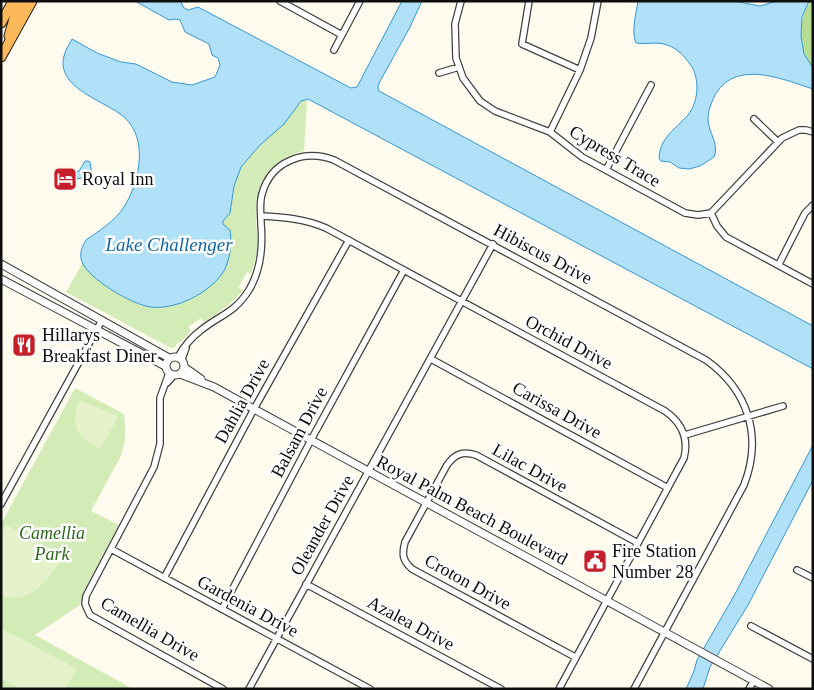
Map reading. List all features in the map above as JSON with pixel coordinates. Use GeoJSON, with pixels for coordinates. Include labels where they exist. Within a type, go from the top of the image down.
{"type":"FeatureCollection","features":[{"type":"Feature","properties":{"kind":"highway"},"geometry":{"type":"LineString","coordinates":[[1,23],[14,1]]}},
{"type":"Feature","properties":{"kind":"highway"},"geometry":{"type":"LineString","coordinates":[[4,53],[15,15],[22,1]]}},
{"type":"Feature","properties":{"kind":"highway"},"geometry":{"type":"LineString","coordinates":[[4,53],[32,1]]}},
{"type":"Feature","properties":{"kind":"street"},"geometry":{"type":"LineString","coordinates":[[280,1],[289,4],[342,36]]}},
{"type":"Feature","properties":{"kind":"street"},"geometry":{"type":"LineString","coordinates":[[334,50],[360,1]]}},
{"type":"Feature","properties":{"kind":"street","name":"Cypress Trace"},"geometry":{"type":"LineString","coordinates":[[461,1],[454,36],[459,67],[468,86],[487,106],[550,132],[571,150],[685,213],[698,216],[711,213]]}},
{"type":"Feature","properties":{"kind":"street"},"geometry":{"type":"LineString","coordinates":[[529,1],[522,44],[580,70]]}},
{"type":"Feature","properties":{"kind":"street"},"geometry":{"type":"LineString","coordinates":[[550,132],[580,70],[591,38],[598,1]]}},
{"type":"Feature","properties":{"kind":"street"},"geometry":{"type":"LineString","coordinates":[[439,73],[459,67]]}},
{"type":"Feature","properties":{"kind":"street"},"geometry":{"type":"LineString","coordinates":[[606,170],[651,85]]}},
{"type":"Feature","properties":{"kind":"street"},"geometry":{"type":"LineString","coordinates":[[754,119],[778,142]]}},
{"type":"Feature","properties":{"kind":"street"},"geometry":{"type":"LineString","coordinates":[[813,132],[806,130],[793,132],[778,142],[711,213],[717,226],[726,237],[813,284]]}},
{"type":"Feature","properties":{"kind":"street","name":"Hibiscus Drive"},"geometry":{"type":"LineString","coordinates":[[180,358],[186,346],[200,330],[228,313],[244,298],[255,279],[261,258],[260,204],[262,194],[274,172],[294,158],[315,155],[334,160],[706,360],[716,367],[733,385],[744,404],[751,428],[752,452],[747,477],[664,632]]}},
{"type":"Feature","properties":{"kind":"street"},"geometry":{"type":"LineString","coordinates":[[779,264],[805,213],[813,205]]}},
{"type":"Feature","properties":{"kind":"street","name":"Orchid Drive"},"geometry":{"type":"LineString","coordinates":[[261,216],[314,222],[349,240],[665,411],[676,420],[685,435]]}},
{"type":"Feature","properties":{"kind":"street","name":"Dahlia Drive"},"geometry":{"type":"LineString","coordinates":[[164,578],[254,409],[349,240]]}},
{"type":"Feature","properties":{"kind":"street","name":"Oleander Drive"},"geometry":{"type":"LineString","coordinates":[[249,689],[492,244]]}},
{"type":"Feature","properties":{"kind":"street"},"geometry":{"type":"LineString","coordinates":[[1,264],[169,358],[180,358],[177,372],[97,328],[1,279]]}},
{"type":"Feature","properties":{"kind":"street","name":"Balsam Drive"},"geometry":{"type":"LineString","coordinates":[[222,609],[311,440],[404,270]]}},
{"type":"Feature","properties":{"kind":"street"},"geometry":{"type":"LineString","coordinates":[[1,504],[102,320]]}},
{"type":"Feature","properties":{"kind":"street"},"geometry":{"type":"LineString","coordinates":[[165,366],[169,358]]}},
{"type":"Feature","properties":{"kind":"street","name":"Carissa Drive"},"geometry":{"type":"LineString","coordinates":[[431,358],[668,488]]}},
{"type":"Feature","properties":{"kind":"street","name":"Royal Palm Beach Boulevard"},"geometry":{"type":"LineString","coordinates":[[177,372],[214,387],[769,689]]}},
{"type":"Feature","properties":{"kind":"street","name":"Camellia Drive"},"geometry":{"type":"LineString","coordinates":[[177,372],[163,389],[159,406],[161,432],[158,456],[154,467],[86,596],[85,604],[90,615],[223,689]]}},
{"type":"Feature","properties":{"kind":"street"},"geometry":{"type":"LineString","coordinates":[[559,689],[684,458],[686,449],[685,435],[783,406]]}},
{"type":"Feature","properties":{"kind":"street","name":"Lilac Drive"},"geometry":{"type":"LineString","coordinates":[[427,503],[453,458],[467,452],[476,455],[638,543]]}},
{"type":"Feature","properties":{"kind":"street","name":"Croton Drive"},"geometry":{"type":"LineString","coordinates":[[427,503],[405,542],[402,551],[406,564],[576,658]]}},
{"type":"Feature","properties":{"kind":"street","name":"Gardenia Drive"},"geometry":{"type":"LineString","coordinates":[[111,550],[370,689]]}},
{"type":"Feature","properties":{"kind":"street"},"geometry":{"type":"LineString","coordinates":[[796,570],[813,578]]}},
{"type":"Feature","properties":{"kind":"street","name":"Azalea Drive"},"geometry":{"type":"LineString","coordinates":[[306,584],[501,689]]}},
{"type":"Feature","properties":{"kind":"street"},"geometry":{"type":"LineString","coordinates":[[751,626],[813,659]]}},
{"type":"Feature","properties":{"kind":"street"},"geometry":{"type":"LineString","coordinates":[[634,689],[664,632]]}},
{"type":"Feature","properties":{"kind":"street"},"geometry":{"type":"LineString","coordinates":[[749,689],[754,680]]}},
{"type":"Feature","properties":{"kind":"green space"},"geometry":{"type":"Polygon","coordinates":[[[809,1],[813,1],[813,68],[804,52],[801,35],[801,26],[809,1]]]}},
{"type":"Feature","properties":{"kind":"green space"},"geometry":{"type":"Polygon","coordinates":[[[307,99],[304,151],[277,163],[265,177],[256,205],[257,248],[254,266],[251,274],[247,272],[238,288],[243,290],[225,308],[204,322],[201,318],[188,327],[191,331],[181,342],[178,342],[175,347],[171,348],[66,292],[83,262],[93,275],[116,293],[140,305],[159,308],[229,256],[230,230],[223,224],[223,221],[230,211],[234,186],[241,167],[260,145],[284,124],[301,101],[307,99]]]}},
{"type":"Feature","properties":{"kind":"green space","name":"Camellia Park"},"geometry":{"type":"Polygon","coordinates":[[[75,388],[124,414],[125,435],[121,456],[91,511],[119,525],[84,591],[80,605],[35,635],[133,689],[1,689],[1,524],[75,388]]]}},
{"type":"Feature","properties":{"kind":"green space"},"geometry":{"type":"Polygon","coordinates":[[[80,400],[118,417],[100,449],[92,445],[77,430],[75,417],[80,400]]]}},
{"type":"Feature","properties":{"kind":"green space"},"geometry":{"type":"Polygon","coordinates":[[[6,525],[65,556],[39,587],[31,593],[12,598],[1,596],[1,533],[6,525]]]}},
{"type":"Feature","properties":{"kind":"green space"},"geometry":{"type":"Polygon","coordinates":[[[1,628],[77,669],[66,689],[20,689],[1,679],[1,628]]]}},
{"type":"Feature","properties":{"kind":"water","name":"Lake Challenger"},"geometry":{"type":"Polygon","coordinates":[[[135,1],[181,1],[183,7],[188,10],[198,7],[351,88],[357,87],[402,1],[422,1],[379,83],[379,91],[813,326],[813,369],[308,99],[301,101],[284,124],[260,145],[241,167],[234,186],[230,213],[223,221],[223,224],[230,230],[231,246],[226,267],[218,279],[201,293],[171,306],[151,307],[133,302],[93,276],[82,262],[81,253],[86,240],[116,217],[129,197],[134,186],[139,162],[137,138],[125,118],[83,92],[66,76],[63,65],[66,49],[72,39],[97,53],[121,62],[136,64],[172,82],[192,85],[215,77],[220,65],[218,58],[212,55],[209,44],[185,32],[180,20],[169,20],[135,1]]]}},
{"type":"Feature","properties":{"kind":"water"},"geometry":{"type":"Polygon","coordinates":[[[638,1],[734,1],[760,6],[777,1],[809,1],[802,17],[801,36],[804,54],[813,68],[813,89],[773,77],[759,75],[746,75],[734,78],[723,85],[714,97],[709,110],[708,119],[716,148],[714,157],[700,166],[689,169],[679,168],[670,162],[661,161],[659,158],[662,144],[692,109],[697,83],[690,64],[674,48],[659,43],[636,43],[634,28],[638,1]]]}},
{"type":"Feature","properties":{"kind":"water"},"geometry":{"type":"Polygon","coordinates":[[[85,161],[90,162],[95,179],[91,183],[81,178],[74,180],[72,173],[79,171],[85,161]]]}},
{"type":"Feature","properties":{"kind":"water"},"geometry":{"type":"Polygon","coordinates":[[[813,445],[813,480],[748,605],[710,667],[703,689],[686,689],[697,660],[735,594],[813,445]]]}},
{"type":"Feature","properties":{"kind":"place","name":"Royal Inn"},"geometry":{"type":"Point","coordinates":[65,179]}},
{"type":"Feature","properties":{"kind":"place","name":"Hillarys Breakfast Diner"},"geometry":{"type":"Point","coordinates":[24,345]}},
{"type":"Feature","properties":{"kind":"place","name":"Fire Station Number 28"},"geometry":{"type":"Point","coordinates":[595,561]}}]}
